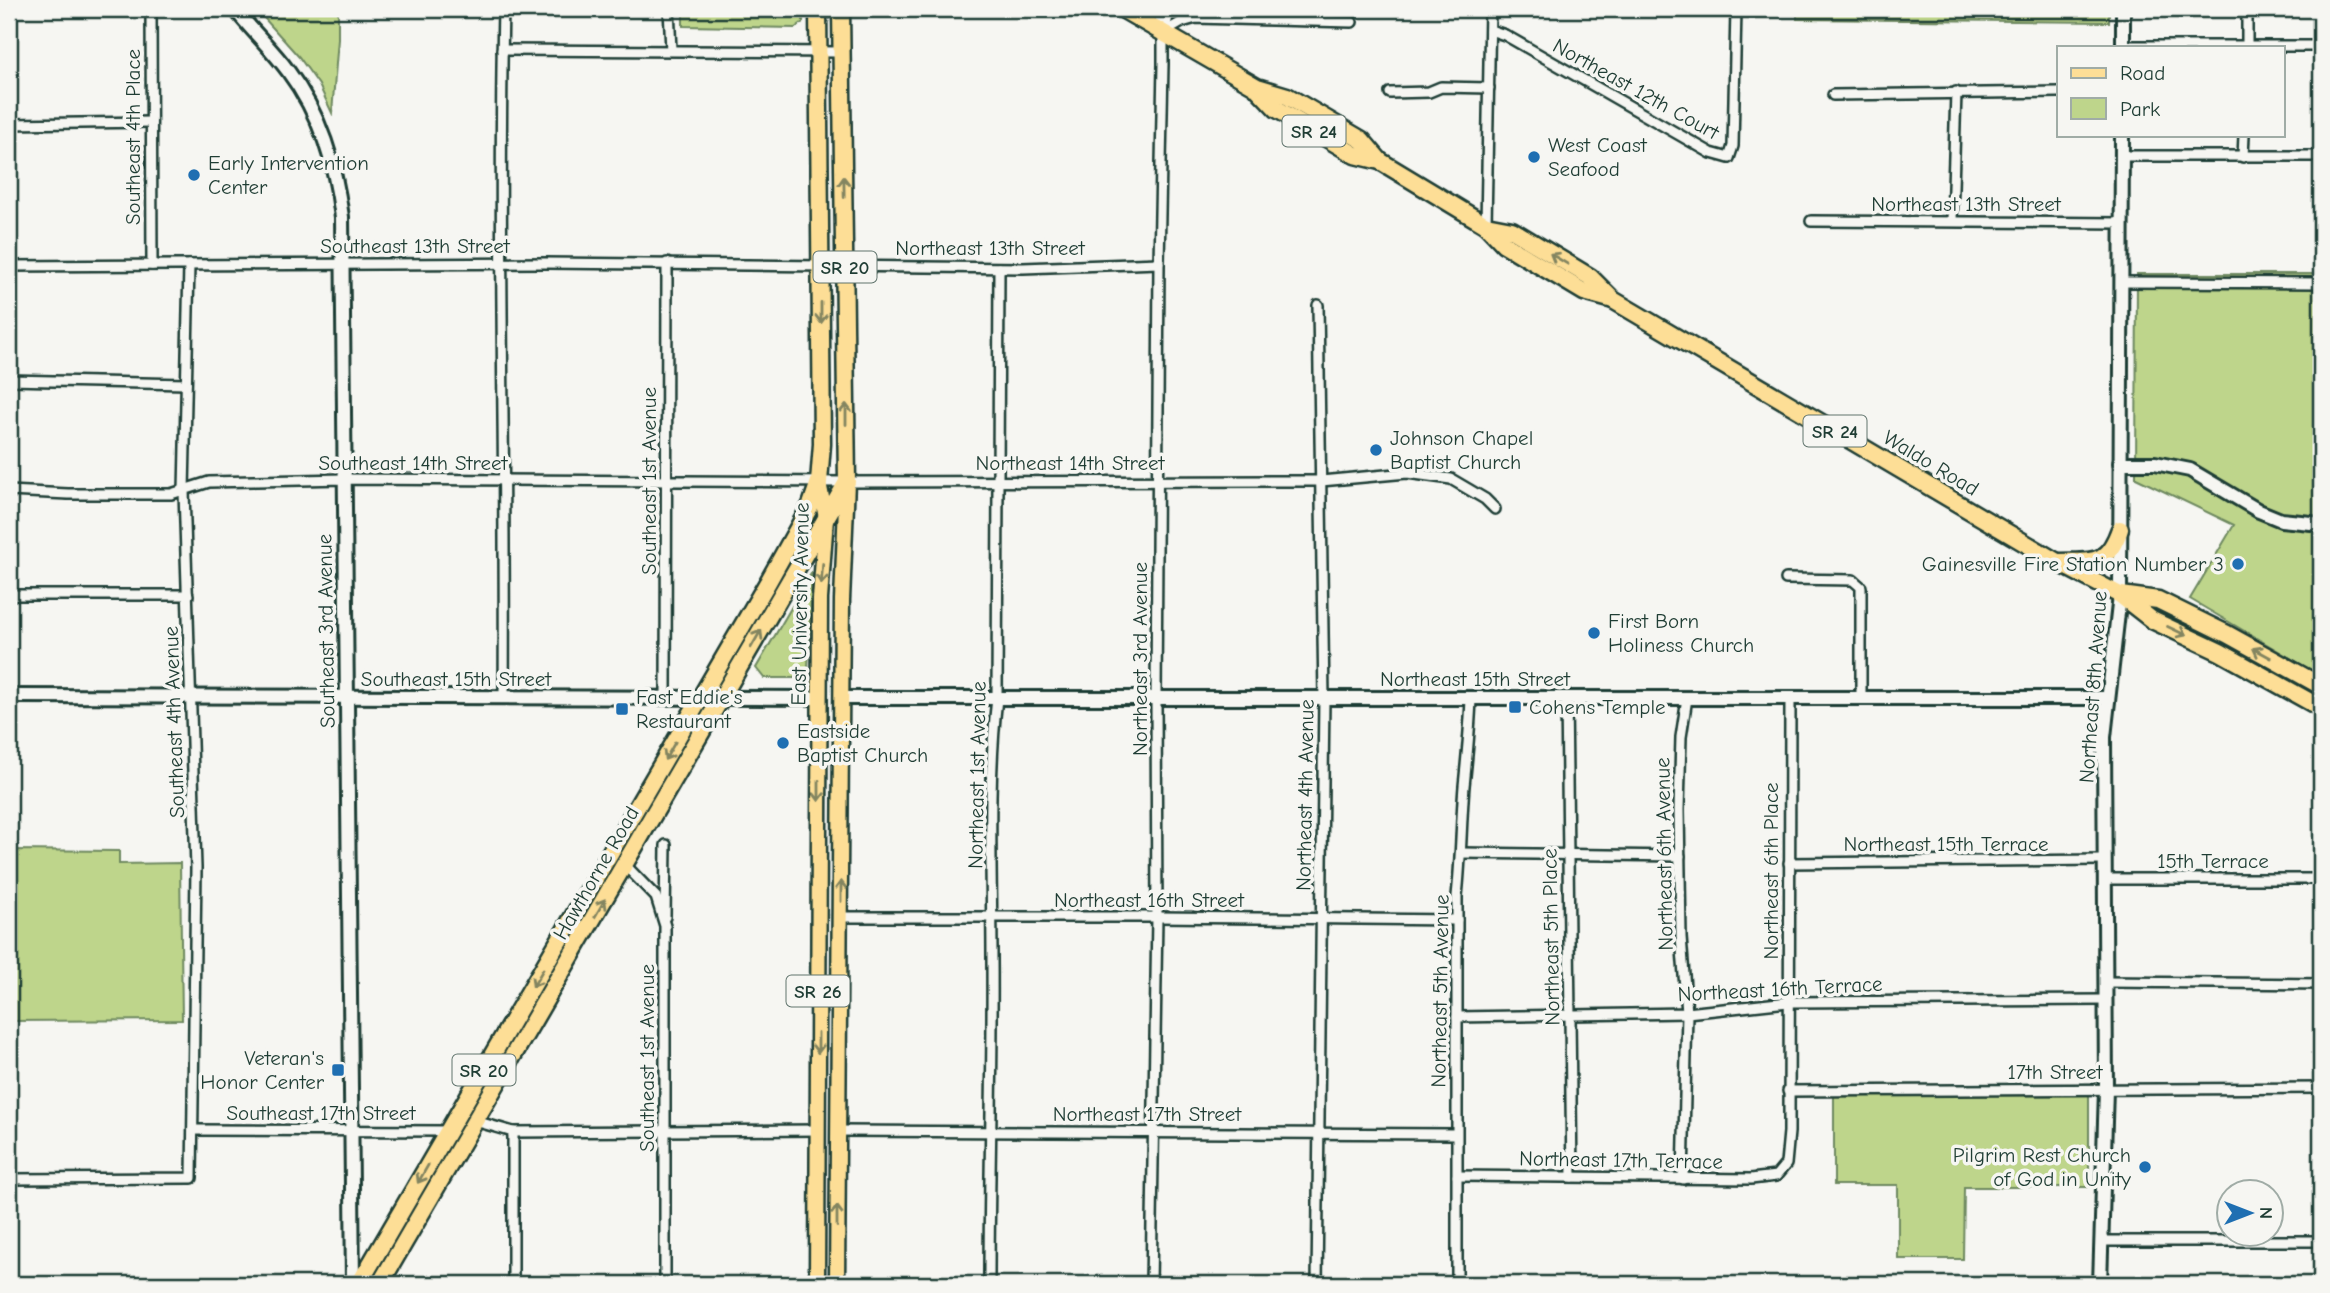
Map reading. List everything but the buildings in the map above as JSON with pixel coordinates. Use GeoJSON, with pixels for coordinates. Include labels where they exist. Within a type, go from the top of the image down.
{"type":"FeatureCollection","features":[{"type":"Feature","properties":{"kind":"highway","name":"East University Avenue"},"geometry":{"type":"LineString","coordinates":[[818,9],[822,444],[819,482]]}},
{"type":"Feature","properties":{"kind":"highway","name":"East University Avenue"},"geometry":{"type":"LineString","coordinates":[[841,9],[847,482]]}},
{"type":"Feature","properties":{"kind":"highway","name":"Waldo Road"},"geometry":{"type":"LineString","coordinates":[[1122,9],[1256,88],[1277,109],[1355,155],[1380,161],[1486,225],[1512,230],[1590,277],[1613,300],[2057,562],[2120,595],[2152,620],[2220,652],[2321,708]]}},
{"type":"Feature","properties":{"kind":"highway","name":"Hawthorne Road"},"geometry":{"type":"LineString","coordinates":[[359,1284],[797,531],[811,505],[819,482]]}},
{"type":"Feature","properties":{"kind":"highway","name":"Hawthorne Road"},"geometry":{"type":"LineString","coordinates":[[380,1284],[847,482]]}},
{"type":"Feature","properties":{"kind":"highway"},"geometry":{"type":"LineString","coordinates":[[2057,562],[2100,559],[2114,545],[2120,528]]}},
{"type":"Feature","properties":{"kind":"highway","name":"Waldo Road"},"geometry":{"type":"LineString","coordinates":[[2120,595],[2158,600],[2227,634],[2321,686]]}},
{"type":"Feature","properties":{"kind":"main road","name":"East University Avenue"},"geometry":{"type":"LineString","coordinates":[[817,1284],[820,599],[826,517],[819,482]]}},
{"type":"Feature","properties":{"kind":"main road","name":"East University Avenue"},"geometry":{"type":"LineString","coordinates":[[837,1284],[842,600],[847,482]]}},
{"type":"Feature","properties":{"kind":"main road"},"geometry":{"type":"LineString","coordinates":[[820,698],[842,698]]}},
{"type":"Feature","properties":{"kind":"main road"},"geometry":{"type":"LineString","coordinates":[[819,918],[841,917]]}},
{"type":"Feature","properties":{"kind":"main road"},"geometry":{"type":"LineString","coordinates":[[818,1130],[838,1130]]}},
{"type":"Feature","properties":{"kind":"street","name":"Southeast 4th Place"},"geometry":{"type":"LineString","coordinates":[[151,9],[152,265]]}},
{"type":"Feature","properties":{"kind":"street","name":"Southeast 3rd Avenue"},"geometry":{"type":"LineString","coordinates":[[235,9],[288,70],[324,134],[337,181],[342,217],[353,1284]]}},
{"type":"Feature","properties":{"kind":"street"},"geometry":{"type":"LineString","coordinates":[[503,9],[501,263],[505,480],[504,698]]}},
{"type":"Feature","properties":{"kind":"street"},"geometry":{"type":"LineString","coordinates":[[669,9],[671,50]]}},
{"type":"Feature","properties":{"kind":"street","name":"Northeast 3rd Avenue"},"geometry":{"type":"LineString","coordinates":[[1151,1284],[1157,917],[1156,698],[1163,33],[1158,9]]}},
{"type":"Feature","properties":{"kind":"street","name":"Northeast 3rd Avenue"},"geometry":{"type":"LineString","coordinates":[[1163,33],[1170,9]]}},
{"type":"Feature","properties":{"kind":"street"},"geometry":{"type":"LineString","coordinates":[[1486,225],[1490,9]]}},
{"type":"Feature","properties":{"kind":"street","name":"Northeast 12th Court"},"geometry":{"type":"LineString","coordinates":[[1490,30],[1505,35],[1711,153],[1729,158],[1733,146],[1736,9]]}},
{"type":"Feature","properties":{"kind":"street"},"geometry":{"type":"LineString","coordinates":[[2123,9],[2123,46]]}},
{"type":"Feature","properties":{"kind":"street"},"geometry":{"type":"LineString","coordinates":[[2247,9],[2247,46],[2321,46]]}},
{"type":"Feature","properties":{"kind":"street"},"geometry":{"type":"LineString","coordinates":[[1163,33],[1182,22],[1196,18],[1352,22]]}},
{"type":"Feature","properties":{"kind":"street"},"geometry":{"type":"LineString","coordinates":[[502,50],[842,52]]}},
{"type":"Feature","properties":{"kind":"street"},"geometry":{"type":"LineString","coordinates":[[1390,93],[1429,92],[1441,87],[1489,88]]}},
{"type":"Feature","properties":{"kind":"street"},"geometry":{"type":"LineString","coordinates":[[1952,220],[1956,92]]}},
{"type":"Feature","properties":{"kind":"street"},"geometry":{"type":"LineString","coordinates":[[1833,95],[2057,92]]}},
{"type":"Feature","properties":{"kind":"street"},"geometry":{"type":"LineString","coordinates":[[9,124],[150,122]]}},
{"type":"Feature","properties":{"kind":"street","name":"Northeast 8th Avenue"},"geometry":{"type":"LineString","coordinates":[[2101,1284],[2106,1089],[2104,737],[2120,595],[2122,136]]}},
{"type":"Feature","properties":{"kind":"street"},"geometry":{"type":"LineString","coordinates":[[2244,136],[2244,157]]}},
{"type":"Feature","properties":{"kind":"street"},"geometry":{"type":"LineString","coordinates":[[2122,156],[2321,156]]}},
{"type":"Feature","properties":{"kind":"street","name":"Northeast 13th Street"},"geometry":{"type":"LineString","coordinates":[[1811,221],[2122,223]]}},
{"type":"Feature","properties":{"kind":"street","name":"Southeast 13th Street"},"geometry":{"type":"LineString","coordinates":[[9,266],[501,263],[821,265]]}},
{"type":"Feature","properties":{"kind":"street","name":"Southeast 1st Avenue"},"geometry":{"type":"LineString","coordinates":[[666,698],[667,263]]}},
{"type":"Feature","properties":{"kind":"street","name":"Northeast 13th Street"},"geometry":{"type":"LineString","coordinates":[[821,265],[999,268],[1159,263]]}},
{"type":"Feature","properties":{"kind":"street","name":"Southeast 4th Avenue"},"geometry":{"type":"LineString","coordinates":[[9,1179],[192,1178],[196,868],[184,491],[189,265]]}},
{"type":"Feature","properties":{"kind":"street","name":"Northeast 1st Avenue"},"geometry":{"type":"LineString","coordinates":[[989,1284],[993,1035],[991,789],[992,739],[997,698],[996,499],[1000,482],[999,268]]}},
{"type":"Feature","properties":{"kind":"street"},"geometry":{"type":"LineString","coordinates":[[2122,282],[2321,283]]}},
{"type":"Feature","properties":{"kind":"street","name":"Northeast 4th Avenue"},"geometry":{"type":"LineString","coordinates":[[1317,1284],[1324,698],[1318,305]]}},
{"type":"Feature","properties":{"kind":"street"},"geometry":{"type":"LineString","coordinates":[[9,380],[186,384]]}},
{"type":"Feature","properties":{"kind":"street"},"geometry":{"type":"LineString","coordinates":[[2120,463],[2155,463],[2190,470],[2259,511],[2281,520],[2321,524]]}},
{"type":"Feature","properties":{"kind":"street"},"geometry":{"type":"LineString","coordinates":[[1321,481],[1407,472],[1451,479],[1485,499],[1495,509]]}},
{"type":"Feature","properties":{"kind":"street","name":"Southeast 14th Street"},"geometry":{"type":"LineString","coordinates":[[9,491],[171,494],[209,482],[344,480],[819,482]]}},
{"type":"Feature","properties":{"kind":"street","name":"Northeast 14th Street"},"geometry":{"type":"LineString","coordinates":[[819,482],[1321,481]]}},
{"type":"Feature","properties":{"kind":"street"},"geometry":{"type":"LineString","coordinates":[[1786,579],[1853,580],[1861,587],[1861,698]]}},
{"type":"Feature","properties":{"kind":"street"},"geometry":{"type":"LineString","coordinates":[[9,596],[188,595]]}},
{"type":"Feature","properties":{"kind":"street","name":"Southeast 15th Street"},"geometry":{"type":"LineString","coordinates":[[9,696],[346,699],[820,698]]}},
{"type":"Feature","properties":{"kind":"street","name":"Northeast 15th Street"},"geometry":{"type":"LineString","coordinates":[[842,698],[2108,698]]}},
{"type":"Feature","properties":{"kind":"street","name":"Northeast 5th Avenue"},"geometry":{"type":"LineString","coordinates":[[1458,1284],[1457,896],[1471,698]]}},
{"type":"Feature","properties":{"kind":"street","name":"Northeast 5th Place"},"geometry":{"type":"LineString","coordinates":[[1566,698],[1572,1177]]}},
{"type":"Feature","properties":{"kind":"street","name":"Northeast 6th Avenue"},"geometry":{"type":"LineString","coordinates":[[1683,1179],[1687,1013],[1681,937],[1679,761],[1687,698]]}},
{"type":"Feature","properties":{"kind":"street","name":"Northeast 6th Place"},"geometry":{"type":"LineString","coordinates":[[1782,1169],[1786,1164],[1788,1149],[1790,698]]}},
{"type":"Feature","properties":{"kind":"street"},"geometry":{"type":"LineString","coordinates":[[665,926],[666,845]]}},
{"type":"Feature","properties":{"kind":"street"},"geometry":{"type":"LineString","coordinates":[[1462,853],[1680,856]]}},
{"type":"Feature","properties":{"kind":"street","name":"Southeast 1st Avenue"},"geometry":{"type":"LineString","coordinates":[[609,855],[625,865],[656,897],[665,926],[665,1284]]}},
{"type":"Feature","properties":{"kind":"street","name":"Northeast 15th Terrace"},"geometry":{"type":"LineString","coordinates":[[1789,863],[2104,860]]}},
{"type":"Feature","properties":{"kind":"street","name":"15th Terrace"},"geometry":{"type":"LineString","coordinates":[[2104,879],[2321,879]]}},
{"type":"Feature","properties":{"kind":"street","name":"Northeast 16th Street"},"geometry":{"type":"LineString","coordinates":[[841,917],[1457,920]]}},
{"type":"Feature","properties":{"kind":"street"},"geometry":{"type":"LineString","coordinates":[[2105,982],[2321,984]]}},
{"type":"Feature","properties":{"kind":"street","name":"Northeast 16th Terrace"},"geometry":{"type":"LineString","coordinates":[[1457,1017],[1687,1013],[1788,1002],[2105,1000]]}},
{"type":"Feature","properties":{"kind":"street","name":"17th Street"},"geometry":{"type":"LineString","coordinates":[[1788,1091],[2321,1088]]}},
{"type":"Feature","properties":{"kind":"street"},"geometry":{"type":"LineString","coordinates":[[475,1121],[513,1132],[818,1130]]}},
{"type":"Feature","properties":{"kind":"street","name":"Southeast 17th Street"},"geometry":{"type":"LineString","coordinates":[[193,1130],[449,1131]]}},
{"type":"Feature","properties":{"kind":"street","name":"Northeast 17th Street"},"geometry":{"type":"LineString","coordinates":[[838,1130],[1456,1134]]}},
{"type":"Feature","properties":{"kind":"street"},"geometry":{"type":"LineString","coordinates":[[513,1132],[513,1284]]}},
{"type":"Feature","properties":{"kind":"street","name":"Northeast 17th Terrace"},"geometry":{"type":"LineString","coordinates":[[1457,1176],[1751,1179],[1776,1176],[1782,1169]]}},
{"type":"Feature","properties":{"kind":"street"},"geometry":{"type":"LineString","coordinates":[[2101,1241],[2321,1241]]}},
{"type":"Feature","properties":{"kind":"green space"},"geometry":{"type":"Polygon","coordinates":[[[256,9],[338,9],[332,113],[319,85],[299,57],[256,9]]]}},
{"type":"Feature","properties":{"kind":"green space"},"geometry":{"type":"Polygon","coordinates":[[[683,9],[803,9],[803,22],[795,28],[683,26],[683,9]]]}},
{"type":"Feature","properties":{"kind":"green space"},"geometry":{"type":"Polygon","coordinates":[[[1797,9],[2109,9],[2109,22],[1797,19],[1797,9]]]}},
{"type":"Feature","properties":{"kind":"green space"},"geometry":{"type":"Polygon","coordinates":[[[2137,274],[2321,274],[2321,676],[2190,599],[2234,525],[2136,478],[2137,274]]]}},
{"type":"Feature","properties":{"kind":"green space"},"geometry":{"type":"Polygon","coordinates":[[[812,572],[808,670],[798,678],[764,678],[756,668],[812,572]]]}},
{"type":"Feature","properties":{"kind":"green space"},"geometry":{"type":"Polygon","coordinates":[[[9,850],[119,851],[119,864],[180,863],[182,1020],[9,1021],[9,850]]]}},
{"type":"Feature","properties":{"kind":"green space"},"geometry":{"type":"Polygon","coordinates":[[[1834,1093],[2089,1094],[2089,1187],[1964,1187],[1963,1259],[1898,1259],[1898,1185],[1834,1185],[1834,1093]]]}},
{"type":"Feature","properties":{"kind":"place","name":"West Coast Seafood"},"geometry":{"type":"Point","coordinates":[1534,157]}},
{"type":"Feature","properties":{"kind":"place","name":"Early Intervention Center"},"geometry":{"type":"Point","coordinates":[194,175]}},
{"type":"Feature","properties":{"kind":"place","name":"Johnson Chapel Baptist Church"},"geometry":{"type":"Point","coordinates":[1376,450]}},
{"type":"Feature","properties":{"kind":"place","name":"Gainesville Fire Station Number 3"},"geometry":{"type":"Point","coordinates":[2238,564]}},
{"type":"Feature","properties":{"kind":"place","name":"First Born Holiness Church"},"geometry":{"type":"Point","coordinates":[1594,633]}},
{"type":"Feature","properties":{"kind":"place","name":"Cohens Temple"},"geometry":{"type":"Point","coordinates":[1515,707]}},
{"type":"Feature","properties":{"kind":"place","name":"Fast Eddie's Restaurant"},"geometry":{"type":"Point","coordinates":[622,709]}},
{"type":"Feature","properties":{"kind":"place","name":"Eastside Baptist Church"},"geometry":{"type":"Point","coordinates":[783,743]}},
{"type":"Feature","properties":{"kind":"place","name":"Veteran's Honor Center"},"geometry":{"type":"Point","coordinates":[338,1070]}},
{"type":"Feature","properties":{"kind":"place","name":"Pilgrim Rest Church of God in Unity"},"geometry":{"type":"Point","coordinates":[2145,1167]}}]}
